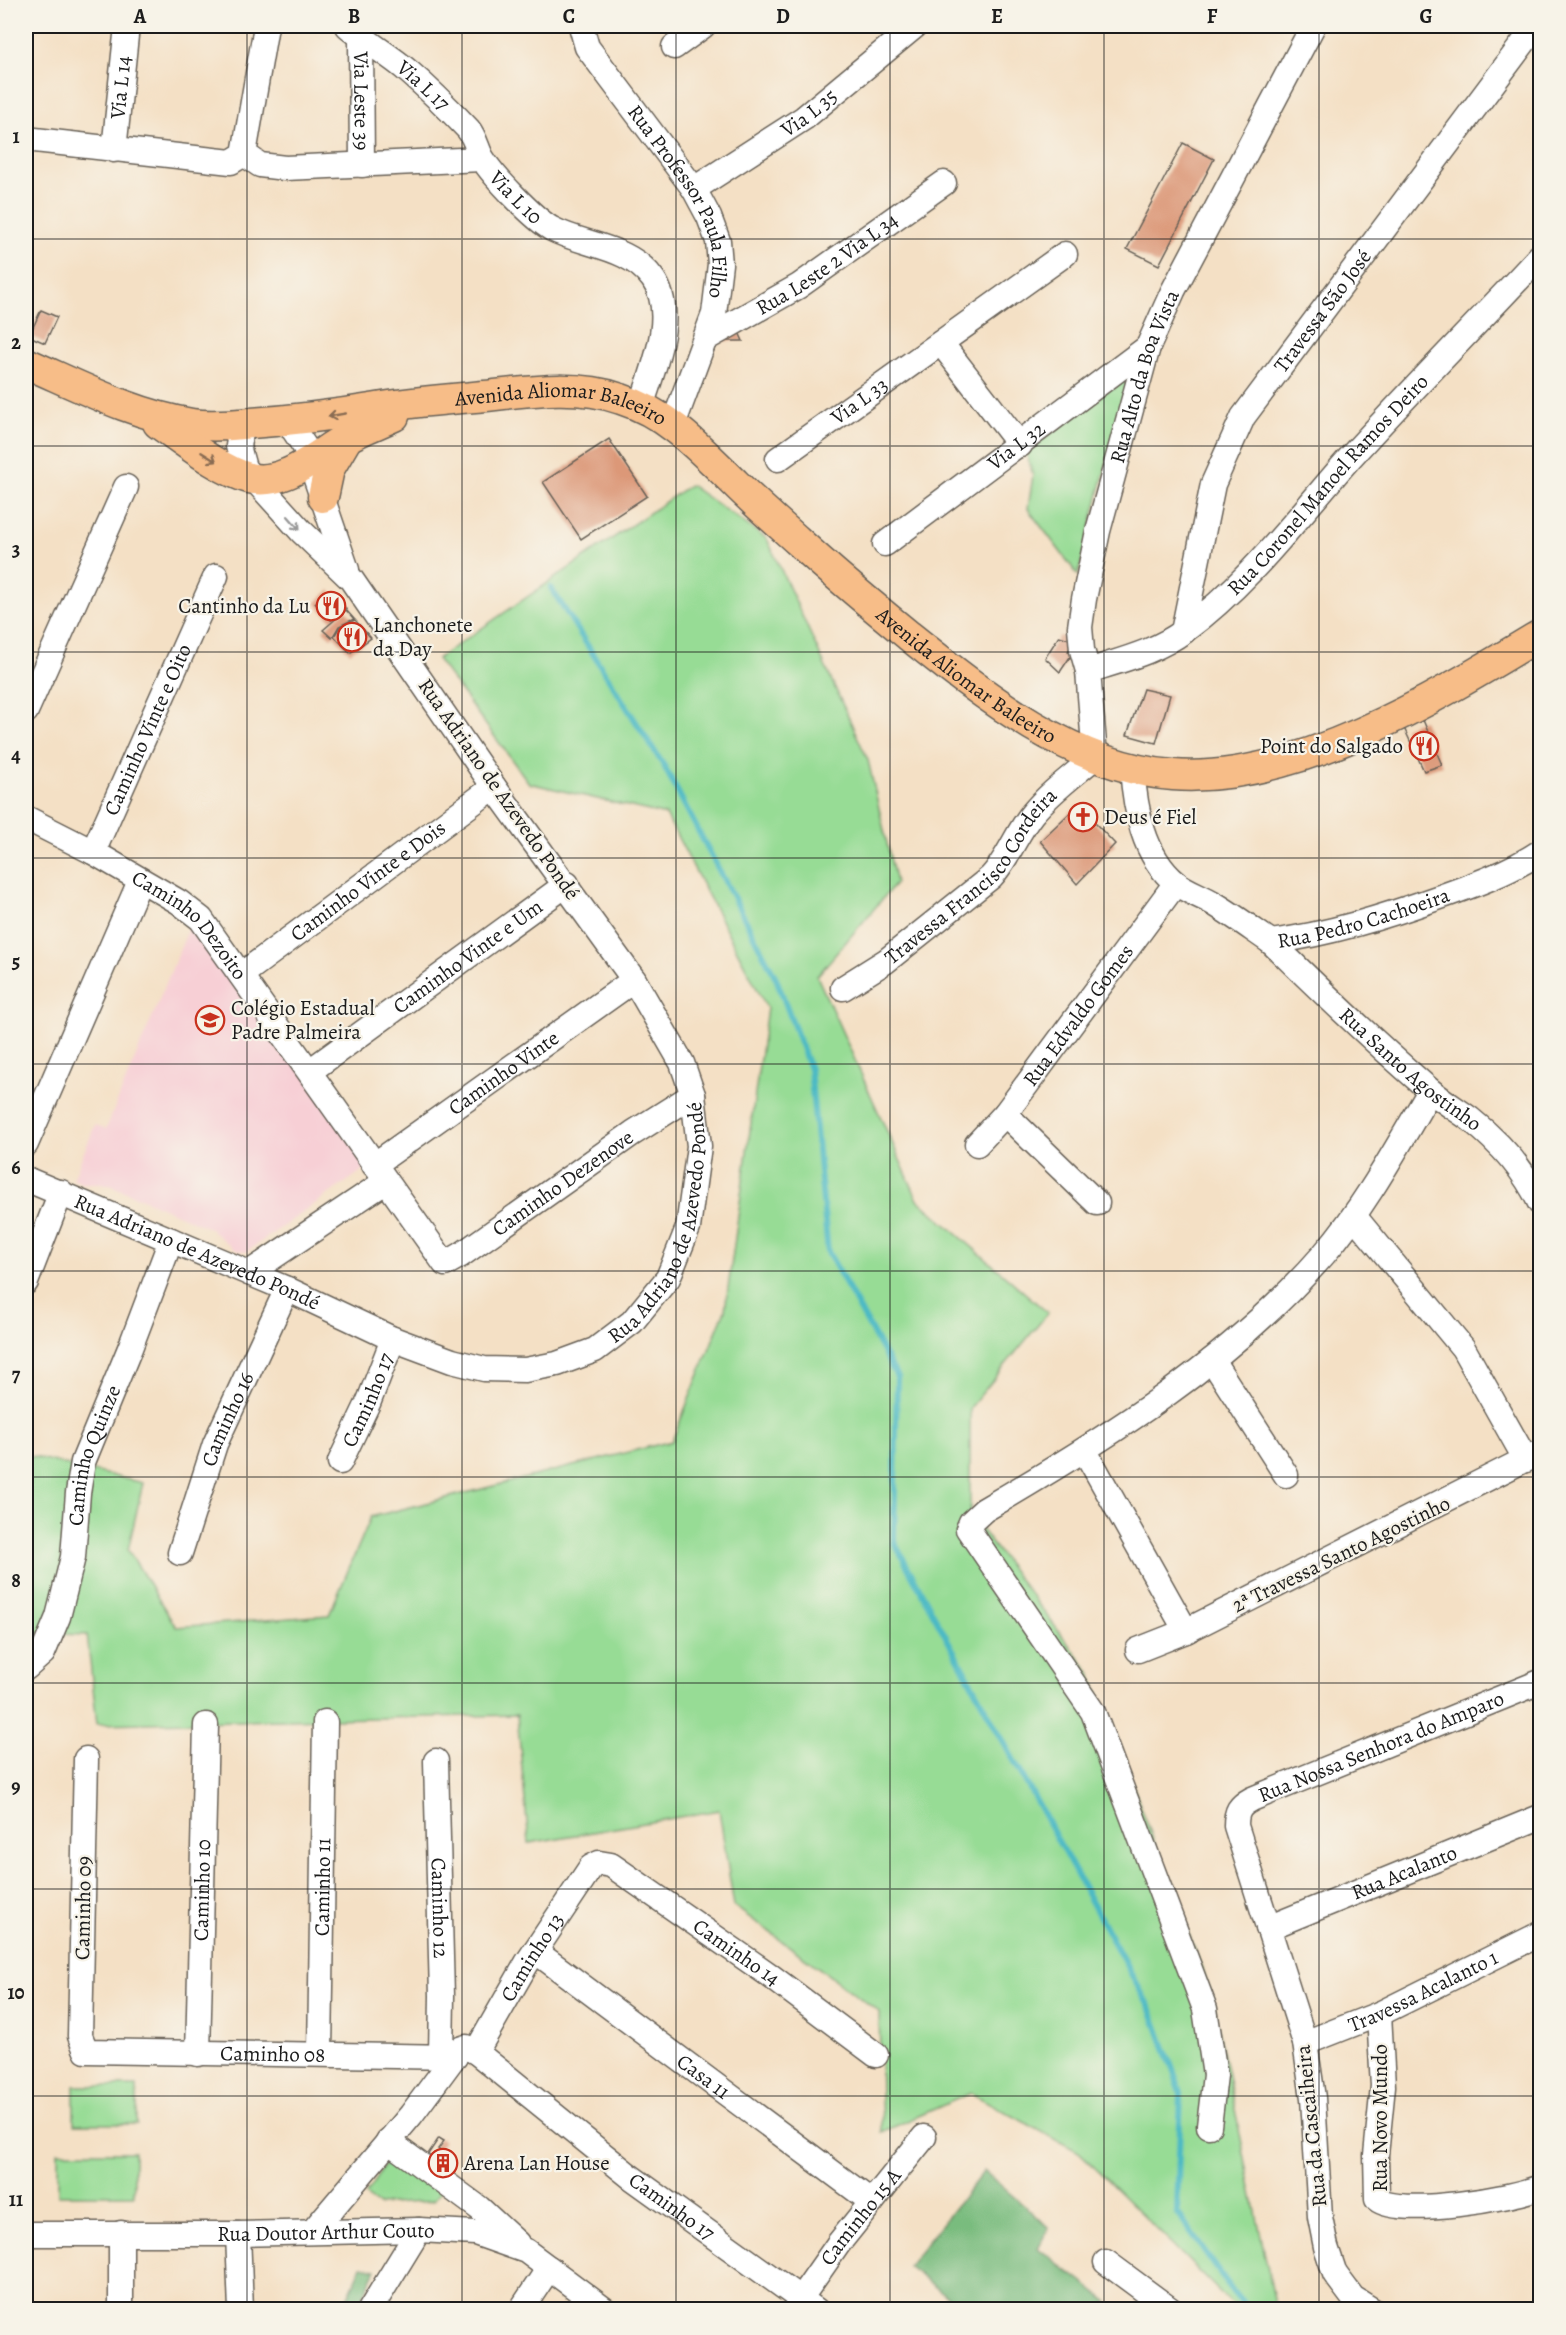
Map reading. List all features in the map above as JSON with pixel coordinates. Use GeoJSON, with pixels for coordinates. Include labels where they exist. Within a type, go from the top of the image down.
{"type":"FeatureCollection","features":[{"type":"Feature","properties":{"kind":"main road","name":"Avenida Aliomar Baleeiro"},"geometry":{"type":"LineString","coordinates":[[26,363],[143,413],[194,425],[282,421],[530,391],[568,390],[619,398],[641,406],[673,425],[840,580],[967,683],[1024,721],[1095,757],[1132,768],[1177,776],[1200,776],[1260,766],[1320,750],[1396,716],[1477,673],[1540,635]]}},
{"type":"Feature","properties":{"kind":"main road","name":"Avenida Aliomar Baleeiro"},"geometry":{"type":"LineString","coordinates":[[143,413],[216,462],[247,478],[256,479],[293,471],[348,437],[403,412],[437,401]]}},
{"type":"Feature","properties":{"kind":"main road"},"geometry":{"type":"LineString","coordinates":[[323,497],[329,469],[348,437]]}},
{"type":"Feature","properties":{"kind":"street","name":"Via L 14"},"geometry":{"type":"LineString","coordinates":[[114,150],[127,26]]}},
{"type":"Feature","properties":{"kind":"street"},"geometry":{"type":"LineString","coordinates":[[238,158],[266,26]]}},
{"type":"Feature","properties":{"kind":"street","name":"Rua Professor Paula Filho"},"geometry":{"type":"LineString","coordinates":[[581,26],[586,47],[694,189],[709,217],[719,252],[718,286],[707,338],[673,425]]}},
{"type":"Feature","properties":{"kind":"street"},"geometry":{"type":"LineString","coordinates":[[674,47],[703,26]]}},
{"type":"Feature","properties":{"kind":"street","name":"Rua Alto da Boa Vista"},"geometry":{"type":"LineString","coordinates":[[1095,757],[1088,670],[1082,650],[1080,627],[1098,531],[1148,347],[1173,291],[1313,26]]}},
{"type":"Feature","properties":{"kind":"street","name":"Travessa São José"},"geometry":{"type":"LineString","coordinates":[[1184,632],[1213,484],[1243,417],[1536,26]]}},
{"type":"Feature","properties":{"kind":"street","name":"Via L 35"},"geometry":{"type":"LineString","coordinates":[[694,189],[804,118],[911,27]]}},
{"type":"Feature","properties":{"kind":"street","name":"Via L 17"},"geometry":{"type":"LineString","coordinates":[[354,32],[409,72],[463,124],[471,132],[482,159]]}},
{"type":"Feature","properties":{"kind":"street","name":"Via Leste 39"},"geometry":{"type":"LineString","coordinates":[[354,32],[362,165]]}},
{"type":"Feature","properties":{"kind":"street","name":"Via L 10"},"geometry":{"type":"LineString","coordinates":[[26,139],[114,150],[238,158],[271,168],[482,159],[523,206],[552,229],[615,251],[638,263],[653,280],[661,299],[663,322],[641,406]]}},
{"type":"Feature","properties":{"kind":"street","name":"Rua Leste 2 Via L 34"},"geometry":{"type":"LineString","coordinates":[[707,338],[799,286],[944,183]]}},
{"type":"Feature","properties":{"kind":"street","name":"Via L 33"},"geometry":{"type":"LineString","coordinates":[[778,459],[1065,254]]}},
{"type":"Feature","properties":{"kind":"street","name":"Rua Coronel Manoel Ramos Deiro"},"geometry":{"type":"LineString","coordinates":[[1088,670],[1143,654],[1184,632],[1238,584],[1362,445],[1540,256]]}},
{"type":"Feature","properties":{"kind":"street"},"geometry":{"type":"LineString","coordinates":[[941,343],[1020,445]]}},
{"type":"Feature","properties":{"kind":"street","name":"Via L 32"},"geometry":{"type":"LineString","coordinates":[[885,544],[1148,347]]}},
{"type":"Feature","properties":{"kind":"street","name":"Rua Adriano de Azevedo Pondé"},"geometry":{"type":"LineString","coordinates":[[282,421],[299,436],[311,461],[336,543],[351,579]]}},
{"type":"Feature","properties":{"kind":"street","name":"Rua Adriano de Azevedo Pondé"},"geometry":{"type":"LineString","coordinates":[[26,1179],[287,1289],[393,1338],[452,1361],[484,1369],[525,1370],[556,1364],[594,1350],[632,1322],[668,1278],[688,1228],[699,1146],[693,1095],[682,1063],[634,980],[567,884],[494,787],[351,579],[301,531],[244,468],[239,458],[240,435],[248,424]]}},
{"type":"Feature","properties":{"kind":"street"},"geometry":{"type":"LineString","coordinates":[[26,711],[126,487]]}},
{"type":"Feature","properties":{"kind":"street","name":"Caminho Vinte e Oito"},"geometry":{"type":"LineString","coordinates":[[93,852],[216,576]]}},
{"type":"Feature","properties":{"kind":"street","name":"Travessa Francisco Cordeira"},"geometry":{"type":"LineString","coordinates":[[843,988],[895,954],[991,877],[1001,866],[1014,839],[1032,814],[1095,757]]}},
{"type":"Feature","properties":{"kind":"street","name":"Rua Pedro Cachoeira"},"geometry":{"type":"LineString","coordinates":[[1132,768],[1139,823],[1152,850],[1176,883],[1213,903],[1271,942],[1310,936],[1464,889],[1526,862],[1540,852]]}},
{"type":"Feature","properties":{"kind":"street","name":"Caminho Vinte e Dois"},"geometry":{"type":"LineString","coordinates":[[240,975],[494,787]]}},
{"type":"Feature","properties":{"kind":"street","name":"Caminho Dezoito"},"geometry":{"type":"LineString","coordinates":[[26,818],[93,852],[178,902],[201,919],[437,1254]]}},
{"type":"Feature","properties":{"kind":"street"},"geometry":{"type":"LineString","coordinates":[[26,1144],[140,880]]}},
{"type":"Feature","properties":{"kind":"street","name":"Rua Edvaldo Gomes"},"geometry":{"type":"LineString","coordinates":[[977,1144],[1005,1114],[1176,883]]}},
{"type":"Feature","properties":{"kind":"street","name":"Caminho Vinte e Um"},"geometry":{"type":"LineString","coordinates":[[310,1071],[567,884]]}},
{"type":"Feature","properties":{"kind":"street","name":"Rua Santo Agostinho"},"geometry":{"type":"LineString","coordinates":[[1271,942],[1358,1027],[1430,1091],[1470,1120],[1534,1173],[1540,1203]]}},
{"type":"Feature","properties":{"kind":"street","name":"Caminho Vinte"},"geometry":{"type":"LineString","coordinates":[[249,1274],[634,980]]}},
{"type":"Feature","properties":{"kind":"street"},"geometry":{"type":"LineString","coordinates":[[1209,2126],[1215,2075],[1205,2008],[1093,1712],[968,1529],[970,1522],[984,1510],[1085,1451],[1212,1360],[1243,1334],[1323,1255],[1354,1216],[1430,1091]]}},
{"type":"Feature","properties":{"kind":"street","name":"Caminho Dezenove"},"geometry":{"type":"LineString","coordinates":[[437,1254],[445,1264],[448,1264],[593,1160],[693,1095]]}},
{"type":"Feature","properties":{"kind":"street"},"geometry":{"type":"LineString","coordinates":[[1005,1114],[1097,1203]]}},
{"type":"Feature","properties":{"kind":"street"},"geometry":{"type":"LineString","coordinates":[[26,1282],[61,1192]]}},
{"type":"Feature","properties":{"kind":"street"},"geometry":{"type":"LineString","coordinates":[[1354,1216],[1463,1348],[1533,1456]]}},
{"type":"Feature","properties":{"kind":"street","name":"Caminho Quinze"},"geometry":{"type":"LineString","coordinates":[[26,1668],[43,1653],[58,1617],[73,1557],[83,1462],[171,1240]]}},
{"type":"Feature","properties":{"kind":"street","name":"Caminho 16"},"geometry":{"type":"LineString","coordinates":[[180,1553],[215,1444],[287,1289]]}},
{"type":"Feature","properties":{"kind":"street","name":"Caminho 17"},"geometry":{"type":"LineString","coordinates":[[340,1462],[369,1401],[393,1338]]}},
{"type":"Feature","properties":{"kind":"street"},"geometry":{"type":"LineString","coordinates":[[1212,1360],[1286,1475]]}},
{"type":"Feature","properties":{"kind":"street"},"geometry":{"type":"LineString","coordinates":[[1085,1451],[1186,1631]]}},
{"type":"Feature","properties":{"kind":"street","name":"2ª Travessa Santo Agostinho"},"geometry":{"type":"LineString","coordinates":[[1138,1650],[1186,1631],[1533,1456]]}},
{"type":"Feature","properties":{"kind":"street","name":"Rua Nossa Senhora do Amparo"},"geometry":{"type":"LineString","coordinates":[[1236,1826],[1239,1807],[1252,1799],[1540,1682]]}},
{"type":"Feature","properties":{"kind":"street","name":"Caminho 11"},"geometry":{"type":"LineString","coordinates":[[320,2052],[325,1722]]}},
{"type":"Feature","properties":{"kind":"street","name":"Caminho 10"},"geometry":{"type":"LineString","coordinates":[[198,2054],[206,1725]]}},
{"type":"Feature","properties":{"kind":"street","name":"Caminho 09"},"geometry":{"type":"LineString","coordinates":[[86,1759],[80,2036],[83,2049],[90,2053]]}},
{"type":"Feature","properties":{"kind":"street","name":"Caminho 12"},"geometry":{"type":"LineString","coordinates":[[436,1761],[442,1985],[458,2053]]}},
{"type":"Feature","properties":{"kind":"street","name":"Rua Acalanto"},"geometry":{"type":"LineString","coordinates":[[1268,1928],[1540,1818]]}},
{"type":"Feature","properties":{"kind":"street","name":"Rua da Cascaiheira"},"geometry":{"type":"LineString","coordinates":[[1236,1826],[1305,2043],[1313,2098],[1320,2217],[1326,2247],[1335,2274],[1353,2298],[1372,2310]]}},
{"type":"Feature","properties":{"kind":"street","name":"Caminho 14"},"geometry":{"type":"LineString","coordinates":[[591,1867],[599,1863],[611,1865],[768,1974],[876,2055]]}},
{"type":"Feature","properties":{"kind":"street","name":"Caminho 13"},"geometry":{"type":"LineString","coordinates":[[312,2231],[458,2053],[535,1951],[591,1867]]}},
{"type":"Feature","properties":{"kind":"street","name":"Travessa Acalanto 1"},"geometry":{"type":"LineString","coordinates":[[1305,2043],[1379,2014],[1540,1934]]}},
{"type":"Feature","properties":{"kind":"street","name":"Casa 11"},"geometry":{"type":"LineString","coordinates":[[535,1951],[872,2202]]}},
{"type":"Feature","properties":{"kind":"street","name":"Rua Novo Mundo"},"geometry":{"type":"LineString","coordinates":[[1379,2014],[1383,2086],[1376,2155],[1377,2199],[1389,2206],[1439,2205],[1509,2198],[1540,2187]]}},
{"type":"Feature","properties":{"kind":"street","name":"Caminho 08"},"geometry":{"type":"LineString","coordinates":[[90,2053],[458,2053]]}},
{"type":"Feature","properties":{"kind":"street","name":"Caminho 17"},"geometry":{"type":"LineString","coordinates":[[458,2053],[808,2304]]}},
{"type":"Feature","properties":{"kind":"street","name":"Caminho 15 A"},"geometry":{"type":"LineString","coordinates":[[808,2304],[872,2202],[924,2137]]}},
{"type":"Feature","properties":{"kind":"street"},"geometry":{"type":"LineString","coordinates":[[388,2141],[479,2208],[525,2251]]}},
{"type":"Feature","properties":{"kind":"street"},"geometry":{"type":"LineString","coordinates":[[370,2310],[419,2230]]}},
{"type":"Feature","properties":{"kind":"street","name":"Rua Doutor Arthur Couto"},"geometry":{"type":"LineString","coordinates":[[26,2234],[238,2234],[419,2230],[475,2233],[525,2251],[605,2310]]}},
{"type":"Feature","properties":{"kind":"street"},"geometry":{"type":"LineString","coordinates":[[121,2233],[121,2310]]}},
{"type":"Feature","properties":{"kind":"street"},"geometry":{"type":"LineString","coordinates":[[238,2234],[241,2310]]}},
{"type":"Feature","properties":{"kind":"street"},"geometry":{"type":"LineString","coordinates":[[1106,2262],[1171,2310]]}},
{"type":"Feature","properties":{"kind":"street"},"geometry":{"type":"LineString","coordinates":[[521,2310],[549,2268]]}},
{"type":"Feature","properties":{"kind":"shaded area","name":"Colégio Estadual Padre Palmeira"},"geometry":{"type":"Polygon","coordinates":[[[194,915],[372,1164],[246,1252],[235,1250],[209,1228],[108,1184],[81,1183],[73,1179],[95,1125],[106,1129],[194,915]]]}},
{"type":"Feature","properties":{"kind":"green space"},"geometry":{"type":"Polygon","coordinates":[[[1130,373],[1078,575],[1028,509],[1033,475],[1026,452],[1130,373]]]}},
{"type":"Feature","properties":{"kind":"green space"},"geometry":{"type":"Polygon","coordinates":[[[690,485],[767,539],[868,760],[896,883],[817,976],[918,1200],[1048,1313],[970,1408],[970,1515],[1090,1672],[1211,1993],[1276,2309],[1237,2309],[1079,2152],[971,2093],[882,2132],[879,2012],[734,1906],[719,1810],[529,1843],[517,1715],[97,1724],[87,1635],[26,1633],[26,1455],[143,1483],[128,1550],[176,1627],[329,1615],[371,1517],[672,1441],[725,1310],[767,1008],[666,815],[529,783],[437,659],[690,485]]]}},
{"type":"Feature","properties":{"kind":"green space"},"geometry":{"type":"Polygon","coordinates":[[[74,2086],[137,2086],[137,2124],[74,2124],[74,2086]]]}},
{"type":"Feature","properties":{"kind":"green space"},"geometry":{"type":"Polygon","coordinates":[[[58,2152],[134,2152],[134,2195],[58,2195],[58,2152]]]}},
{"type":"Feature","properties":{"kind":"green space"},"geometry":{"type":"Polygon","coordinates":[[[392,2154],[444,2188],[433,2201],[379,2205],[365,2195],[392,2154]]]}},
{"type":"Feature","properties":{"kind":"green space"},"geometry":{"type":"Polygon","coordinates":[[[984,2171],[1049,2227],[1038,2248],[1108,2302],[1102,2309],[964,2309],[908,2266],[984,2171]]]}},
{"type":"Feature","properties":{"kind":"green space"},"geometry":{"type":"Polygon","coordinates":[[[362,2266],[376,2269],[357,2309],[322,2310],[343,2308],[362,2266]]]}},
{"type":"Feature","properties":{"kind":"building"},"geometry":{"type":"Polygon","coordinates":[[[1507,26],[1521,26],[1523,27],[1519,34],[1507,26]]]}},
{"type":"Feature","properties":{"kind":"building"},"geometry":{"type":"Polygon","coordinates":[[[1183,143],[1214,159],[1159,265],[1127,249],[1183,143]]]}},
{"type":"Feature","properties":{"kind":"building"},"geometry":{"type":"Polygon","coordinates":[[[41,310],[57,317],[45,343],[29,336],[41,310]]]}},
{"type":"Feature","properties":{"kind":"building"},"geometry":{"type":"Polygon","coordinates":[[[738,330],[743,341],[722,341],[738,330]]]}},
{"type":"Feature","properties":{"kind":"building"},"geometry":{"type":"Polygon","coordinates":[[[609,439],[647,496],[581,539],[543,482],[609,439]]]}},
{"type":"Feature","properties":{"kind":"building","name":"Cantinho da Lu"},"geometry":{"type":"Polygon","coordinates":[[[330,590],[346,609],[331,620],[315,603],[330,590]]]}},
{"type":"Feature","properties":{"kind":"building"},"geometry":{"type":"Polygon","coordinates":[[[346,610],[354,619],[339,626],[332,638],[323,630],[346,610]]]}},
{"type":"Feature","properties":{"kind":"building","name":"Lanchonete da Day"},"geometry":{"type":"Polygon","coordinates":[[[355,620],[371,638],[350,653],[334,636],[340,627],[355,620]]]}},
{"type":"Feature","properties":{"kind":"building"},"geometry":{"type":"Polygon","coordinates":[[[1059,636],[1073,640],[1068,652],[1072,654],[1060,672],[1045,658],[1059,636]]]}},
{"type":"Feature","properties":{"kind":"building"},"geometry":{"type":"Polygon","coordinates":[[[1143,689],[1170,695],[1156,743],[1127,735],[1143,689]]]}},
{"type":"Feature","properties":{"kind":"building","name":"Point do Salgado"},"geometry":{"type":"Polygon","coordinates":[[[1423,720],[1442,765],[1424,771],[1404,728],[1423,720]]]}},
{"type":"Feature","properties":{"kind":"building"},"geometry":{"type":"Polygon","coordinates":[[[1078,805],[1115,844],[1077,884],[1040,841],[1078,805]]]}},
{"type":"Feature","properties":{"kind":"building"},"geometry":{"type":"Polygon","coordinates":[[[439,2138],[444,2141],[438,2149],[452,2160],[442,2174],[424,2160],[439,2138]]]}},
{"type":"Feature","properties":{"kind":"waterway"},"geometry":{"type":"LineString","coordinates":[[551,588],[664,766],[776,978],[810,1069],[828,1252],[897,1377],[894,1542],[1152,2012],[1181,2092],[1177,2212],[1237,2297],[1249,2310]]}},
{"type":"Feature","properties":{"kind":"place","name":"Cantinho da Lu"},"geometry":{"type":"Point","coordinates":[331,606]}},
{"type":"Feature","properties":{"kind":"place","name":"Lanchonete da Day"},"geometry":{"type":"Point","coordinates":[352,637]}},
{"type":"Feature","properties":{"kind":"place","name":"Point do Salgado"},"geometry":{"type":"Point","coordinates":[1424,746]}},
{"type":"Feature","properties":{"kind":"place","name":"Deus é Fiel"},"geometry":{"type":"Point","coordinates":[1083,817]}},
{"type":"Feature","properties":{"kind":"place","name":"Colégio Estadual Padre Palmeira"},"geometry":{"type":"Point","coordinates":[210,1020]}},
{"type":"Feature","properties":{"kind":"place","name":"Arena Lan House"},"geometry":{"type":"Point","coordinates":[443,2163]}}]}
